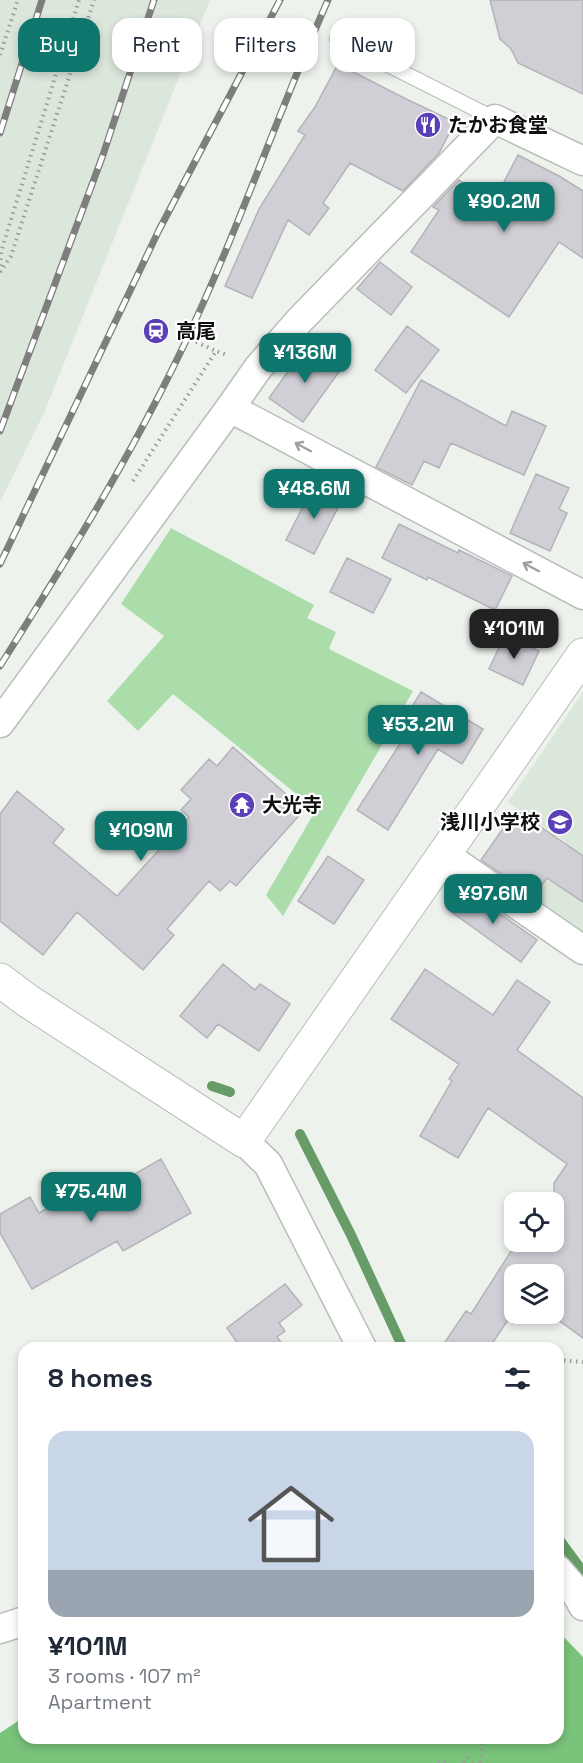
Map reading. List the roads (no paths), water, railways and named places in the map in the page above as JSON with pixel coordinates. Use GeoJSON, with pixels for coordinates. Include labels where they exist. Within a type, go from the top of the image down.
{"type":"FeatureCollection","features":[{"type":"Feature","properties":{"kind":"street"},"geometry":{"type":"LineString","coordinates":[[0,723],[258,368],[299,321],[495,119],[583,161]]}},
{"type":"Feature","properties":{"kind":"street"},"geometry":{"type":"LineString","coordinates":[[230,408],[583,595]]}},
{"type":"Feature","properties":{"kind":"street"},"geometry":{"type":"LineString","coordinates":[[244,1141],[583,655]]}},
{"type":"Feature","properties":{"kind":"street"},"geometry":{"type":"LineString","coordinates":[[444,855],[583,950]]}},
{"type":"Feature","properties":{"kind":"street"},"geometry":{"type":"LineString","coordinates":[[0,980],[28,1001],[244,1141],[268,1164],[359,1342]]}},
{"type":"Feature","properties":{"kind":"street"},"geometry":{"type":"LineString","coordinates":[[564,1577],[583,1606]]}},
{"type":"Feature","properties":{"kind":"street"},"geometry":{"type":"LineString","coordinates":[[0,1629],[18,1623]]}},
{"type":"Feature","properties":{"kind":"lane"},"geometry":{"type":"LineString","coordinates":[[402,72],[495,119]]}},
{"type":"Feature","properties":{"kind":"waterway"},"geometry":{"type":"LineString","coordinates":[[212,1086],[230,1092]]}},
{"type":"Feature","properties":{"kind":"waterway"},"geometry":{"type":"LineString","coordinates":[[300,1134],[351,1235],[400,1342]]}},
{"type":"Feature","properties":{"kind":"waterway"},"geometry":{"type":"LineString","coordinates":[[564,1546],[583,1572]]}},
{"type":"Feature","properties":{"kind":"railway"},"geometry":{"type":"LineString","coordinates":[[0,133],[42,0]]}},
{"type":"Feature","properties":{"kind":"railway"},"geometry":{"type":"LineString","coordinates":[[0,431],[103,155],[154,0]]}},
{"type":"Feature","properties":{"kind":"railway"},"geometry":{"type":"LineString","coordinates":[[0,564],[159,230],[280,0]]}},
{"type":"Feature","properties":{"kind":"railway"},"geometry":{"type":"LineString","coordinates":[[0,666],[119,470],[163,388],[203,304],[328,0]]}},
{"type":"Feature","properties":{"kind":"place","name":"たかお食堂"},"geometry":{"type":"Point","coordinates":[428,125]}},
{"type":"Feature","properties":{"kind":"place","name":"高尾"},"geometry":{"type":"Point","coordinates":[156,331]}},
{"type":"Feature","properties":{"kind":"place","name":"大光寺"},"geometry":{"type":"Point","coordinates":[242,805]}},
{"type":"Feature","properties":{"kind":"place","name":"浅川小学校"},"geometry":{"type":"Point","coordinates":[560,822]}}]}
